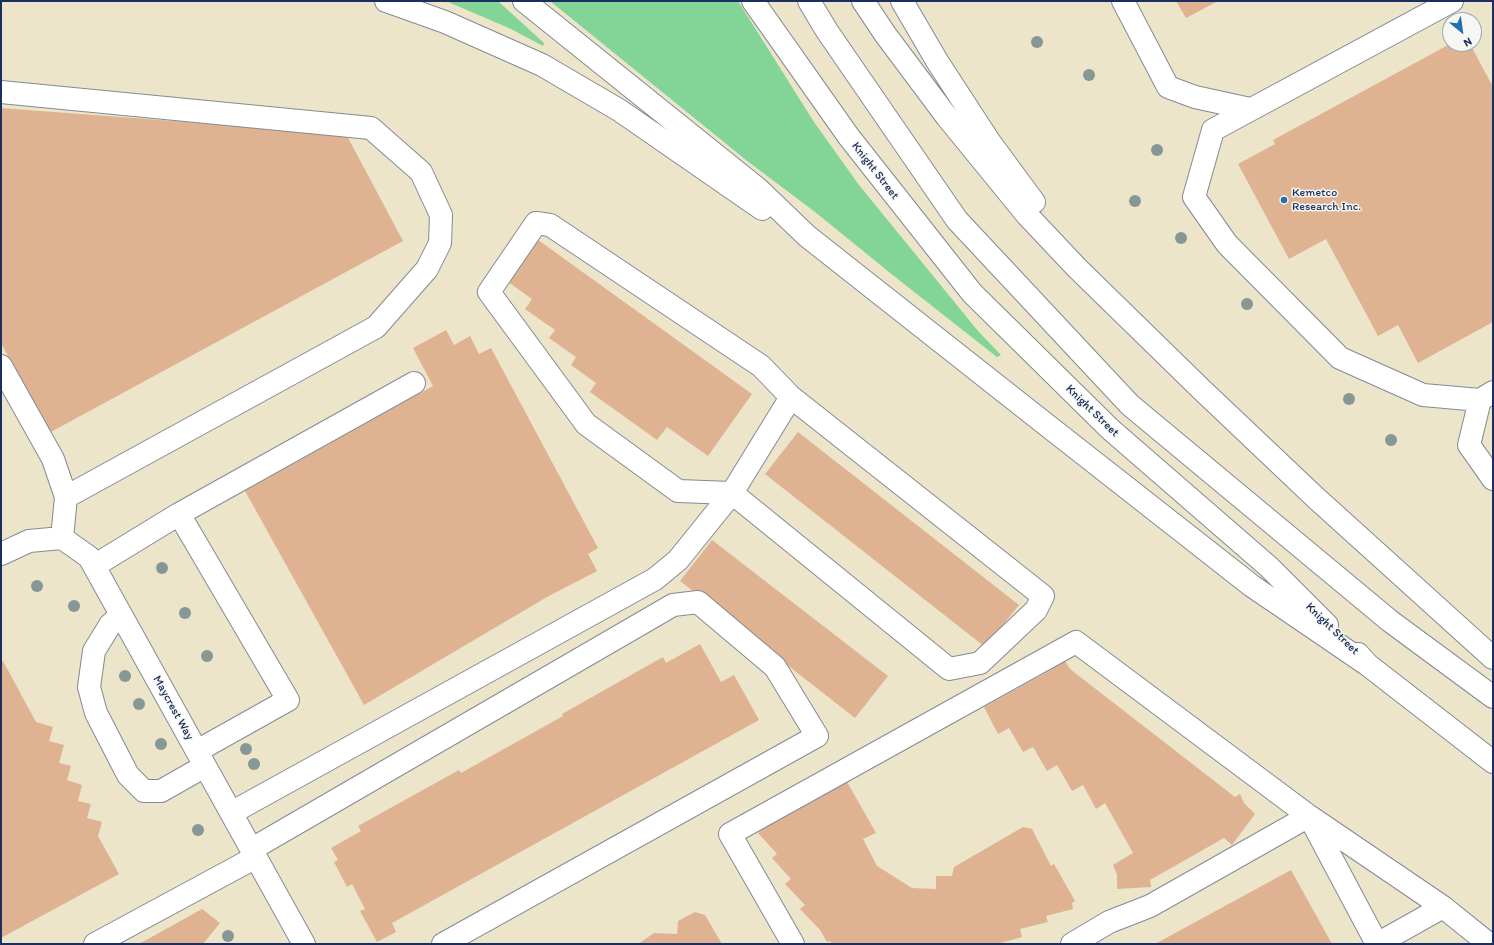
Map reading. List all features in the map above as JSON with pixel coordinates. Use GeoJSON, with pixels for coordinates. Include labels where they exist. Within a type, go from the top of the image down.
{"type":"FeatureCollection","features":[{"type":"Feature","properties":{"kind":"main road"},"geometry":{"type":"LineString","coordinates":[[386,1],[445,22],[542,65],[619,110],[759,207],[807,236]]}},
{"type":"Feature","properties":{"kind":"main road"},"geometry":{"type":"LineString","coordinates":[[524,1],[757,188],[807,236],[1252,586],[1368,665]]}},
{"type":"Feature","properties":{"kind":"main road","name":"Knight Street"},"geometry":{"type":"LineString","coordinates":[[753,1],[849,137],[972,293],[1110,429],[1269,567],[1368,665],[1493,762]]}},
{"type":"Feature","properties":{"kind":"main road"},"geometry":{"type":"LineString","coordinates":[[808,1],[957,220],[1130,405],[1390,621],[1493,697]]}},
{"type":"Feature","properties":{"kind":"main road"},"geometry":{"type":"LineString","coordinates":[[863,1],[885,34],[947,117],[1027,215],[1077,268],[1201,389],[1311,492],[1493,658]]}},
{"type":"Feature","properties":{"kind":"main road"},"geometry":{"type":"LineString","coordinates":[[902,1],[937,61],[988,141],[1033,200],[1077,268]]}},
{"type":"Feature","properties":{"kind":"main road"},"geometry":{"type":"LineString","coordinates":[[1123,1],[1168,87],[1196,97],[1250,109]]}},
{"type":"Feature","properties":{"kind":"main road"},"geometry":{"type":"LineString","coordinates":[[1452,1],[1213,130],[1194,197],[1228,244],[1340,358],[1423,395],[1486,396],[1469,445],[1493,479]]}},
{"type":"Feature","properties":{"kind":"main road"},"geometry":{"type":"LineString","coordinates":[[1,92],[371,128],[422,172],[441,215],[440,243],[427,269],[376,327],[66,497]]}},
{"type":"Feature","properties":{"kind":"main road"},"geometry":{"type":"LineString","coordinates":[[536,223],[550,225],[761,366],[791,397],[1043,596],[1036,610],[980,663],[949,669],[732,493],[678,491],[586,424],[489,292],[536,223]]}},
{"type":"Feature","properties":{"kind":"main road"},"geometry":{"type":"LineString","coordinates":[[1,366],[53,460],[66,497],[62,538],[29,541],[1,554]]}},
{"type":"Feature","properties":{"kind":"main road"},"geometry":{"type":"LineString","coordinates":[[94,566],[179,514],[414,383]]}},
{"type":"Feature","properties":{"kind":"main road"},"geometry":{"type":"LineString","coordinates":[[232,813],[655,579],[678,560],[732,493],[791,397]]}},
{"type":"Feature","properties":{"kind":"main road"},"geometry":{"type":"LineString","coordinates":[[121,615],[110,625],[94,651],[89,687],[96,713],[128,775],[144,791],[160,791],[201,758],[288,700],[179,514]]}},
{"type":"Feature","properties":{"kind":"main road","name":"Maycrest Way"},"geometry":{"type":"LineString","coordinates":[[62,538],[89,557],[304,944]]}},
{"type":"Feature","properties":{"kind":"main road"},"geometry":{"type":"LineString","coordinates":[[95,944],[254,853],[673,606],[698,602],[776,667],[817,736],[443,944]]}},
{"type":"Feature","properties":{"kind":"main road"},"geometry":{"type":"LineString","coordinates":[[793,944],[730,834],[1076,642],[1309,816],[1443,907],[1489,944]]}},
{"type":"Feature","properties":{"kind":"main road"},"geometry":{"type":"LineString","coordinates":[[1309,816],[1377,944],[1443,907]]}},
{"type":"Feature","properties":{"kind":"main road"},"geometry":{"type":"LineString","coordinates":[[1072,944],[1109,922],[1150,906],[1309,816]]}},
{"type":"Feature","properties":{"kind":"green space"},"geometry":{"type":"Polygon","coordinates":[[[446,1],[498,1],[544,43],[543,46],[511,29],[446,1]]]}},
{"type":"Feature","properties":{"kind":"green space"},"geometry":{"type":"Polygon","coordinates":[[[550,1],[738,1],[814,122],[859,185],[978,331],[1001,355],[997,357],[815,212],[746,160],[550,1]]]}},
{"type":"Feature","properties":{"kind":"building"},"geometry":{"type":"Polygon","coordinates":[[[1176,1],[1218,1],[1186,18],[1176,1]]]}},
{"type":"Feature","properties":{"kind":"building"},"geometry":{"type":"Polygon","coordinates":[[[1442,48],[1442,52],[1474,52],[1493,87],[1493,322],[1418,363],[1398,325],[1378,336],[1326,239],[1289,259],[1238,164],[1275,144],[1273,140],[1442,48]]]}},
{"type":"Feature","properties":{"kind":"building"},"geometry":{"type":"Polygon","coordinates":[[[1,108],[346,134],[403,241],[49,433],[1,343],[1,108]]]}},
{"type":"Feature","properties":{"kind":"building"},"geometry":{"type":"Polygon","coordinates":[[[534,237],[752,394],[708,456],[667,427],[657,440],[590,392],[596,383],[571,365],[576,357],[549,338],[555,330],[525,309],[532,299],[504,279],[534,237]]]}},
{"type":"Feature","properties":{"kind":"building"},"geometry":{"type":"Polygon","coordinates":[[[446,330],[454,345],[470,336],[479,354],[491,348],[598,548],[588,554],[597,571],[547,597],[364,705],[245,491],[433,386],[413,348],[446,330]]]}},
{"type":"Feature","properties":{"kind":"building"},"geometry":{"type":"Polygon","coordinates":[[[798,432],[1019,605],[985,647],[765,474],[798,432]]]}},
{"type":"Feature","properties":{"kind":"building"},"geometry":{"type":"Polygon","coordinates":[[[712,540],[888,676],[855,718],[680,581],[712,540]]]}},
{"type":"Feature","properties":{"kind":"building"},"geometry":{"type":"Polygon","coordinates":[[[700,644],[721,682],[734,675],[759,720],[392,923],[396,932],[377,942],[360,911],[365,909],[352,884],[347,887],[334,862],[338,860],[331,848],[361,831],[358,826],[459,770],[461,773],[563,716],[562,714],[663,657],[666,663],[700,644]]]}},
{"type":"Feature","properties":{"kind":"building"},"geometry":{"type":"Polygon","coordinates":[[[3,661],[36,722],[53,727],[49,741],[64,745],[59,763],[71,766],[67,780],[82,785],[78,801],[91,804],[87,818],[102,822],[98,836],[119,874],[1,938],[1,662],[3,661]]]}},
{"type":"Feature","properties":{"kind":"building"},"geometry":{"type":"Polygon","coordinates":[[[1059,661],[1065,661],[1070,669],[1235,797],[1240,794],[1244,803],[1255,814],[1232,845],[1224,838],[1150,880],[1151,887],[1117,889],[1117,875],[1113,865],[1133,853],[1105,803],[1096,809],[1083,785],[1072,791],[1057,765],[1047,771],[1033,747],[1023,752],[1009,728],[998,734],[984,707],[1051,670],[1059,661]]]}},
{"type":"Feature","properties":{"kind":"building"},"geometry":{"type":"Polygon","coordinates":[[[846,780],[876,833],[863,839],[877,866],[912,888],[936,889],[936,876],[952,876],[954,867],[1023,827],[1032,829],[1051,866],[1054,864],[1075,901],[1072,903],[1073,909],[1046,916],[1048,922],[1020,929],[1022,937],[997,944],[832,944],[830,941],[827,942],[820,930],[800,909],[805,905],[785,884],[791,879],[772,858],[777,854],[758,833],[763,828],[846,780]]]}},
{"type":"Feature","properties":{"kind":"building"},"geometry":{"type":"Polygon","coordinates":[[[1291,870],[1332,944],[1155,944],[1291,870]]]}},
{"type":"Feature","properties":{"kind":"building"},"geometry":{"type":"Polygon","coordinates":[[[202,909],[220,923],[203,944],[139,944],[202,909]]]}},
{"type":"Feature","properties":{"kind":"building"},"geometry":{"type":"Polygon","coordinates":[[[695,912],[705,915],[722,944],[638,944],[654,933],[677,934],[678,921],[695,912]]]}},
{"type":"Feature","properties":{"kind":"place","name":"Kemetco Research Inc."},"geometry":{"type":"Point","coordinates":[1284,200]}}]}
